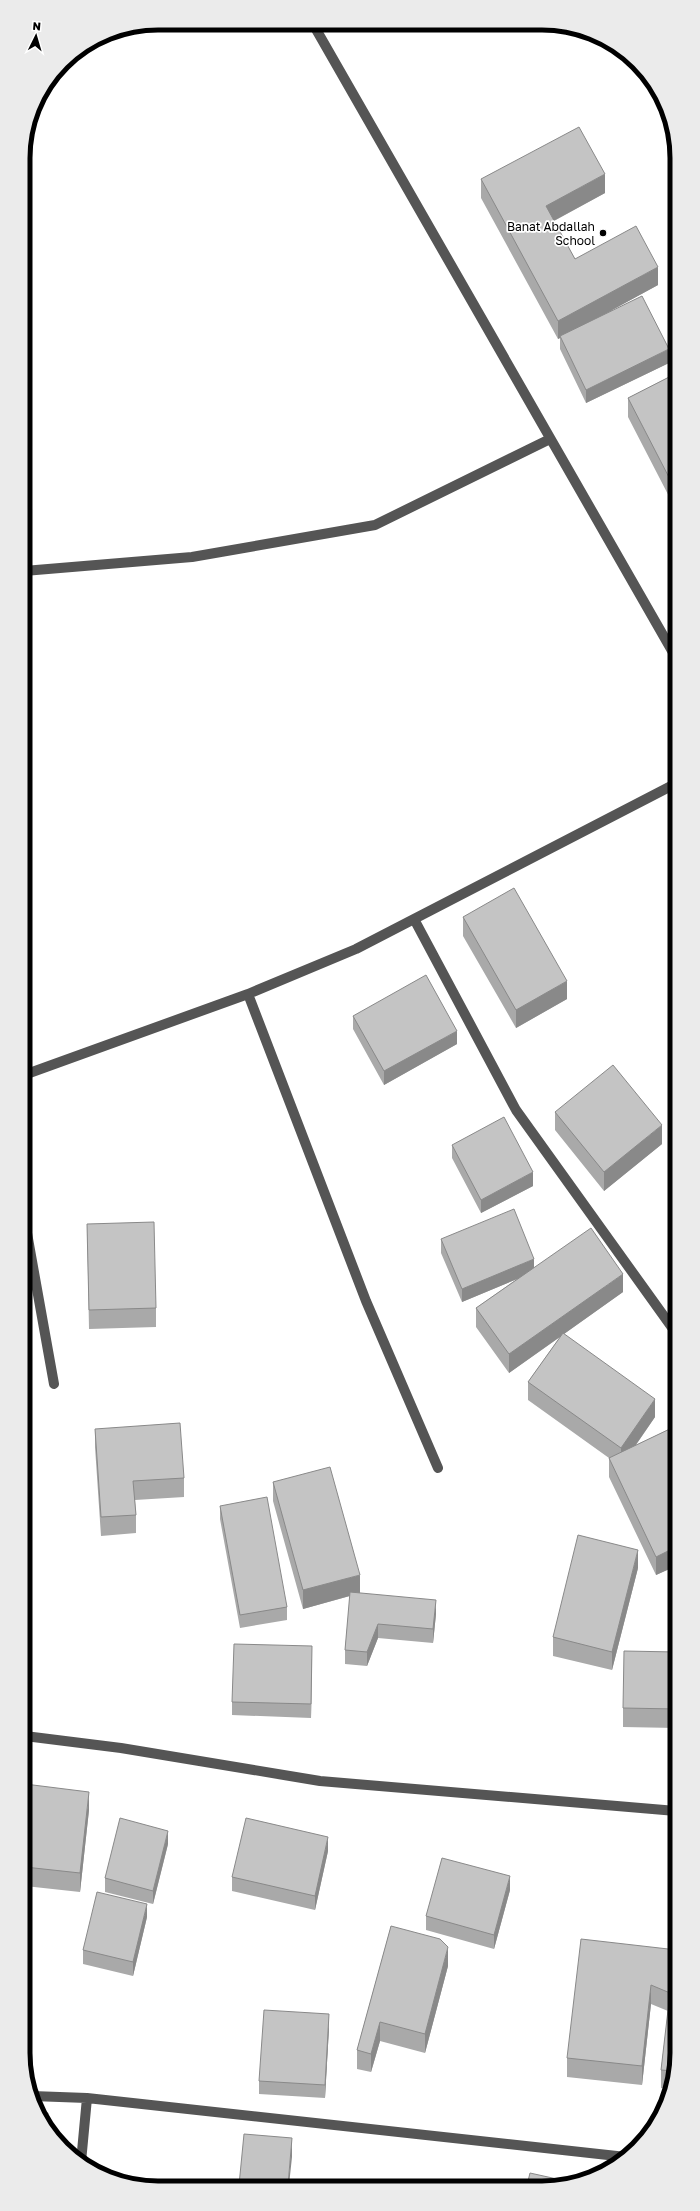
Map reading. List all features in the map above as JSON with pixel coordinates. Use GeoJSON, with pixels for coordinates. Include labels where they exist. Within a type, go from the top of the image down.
{"type":"FeatureCollection","features":[{"type":"Feature","properties":{"kind":"street"},"geometry":{"type":"LineString","coordinates":[[316,30],[670,647]]}},
{"type":"Feature","properties":{"kind":"street"},"geometry":{"type":"LineString","coordinates":[[30,570],[192,557],[374,525],[550,438]]}},
{"type":"Feature","properties":{"kind":"street"},"geometry":{"type":"LineString","coordinates":[[30,1073],[248,994],[356,949],[670,787]]}},
{"type":"Feature","properties":{"kind":"street"},"geometry":{"type":"LineString","coordinates":[[414,919],[516,1110],[670,1325]]}},
{"type":"Feature","properties":{"kind":"street"},"geometry":{"type":"LineString","coordinates":[[248,994],[366,1301],[438,1468]]}},
{"type":"Feature","properties":{"kind":"street"},"geometry":{"type":"LineString","coordinates":[[30,1254],[54,1384]]}},
{"type":"Feature","properties":{"kind":"street"},"geometry":{"type":"LineString","coordinates":[[30,1737],[121,1748],[320,1781],[670,1810]]}},
{"type":"Feature","properties":{"kind":"street"},"geometry":{"type":"LineString","coordinates":[[38,2096],[87,2098],[618,2156]]}},
{"type":"Feature","properties":{"kind":"street"},"geometry":{"type":"LineString","coordinates":[[82,2156],[87,2098]]}},
{"type":"Feature","properties":{"kind":"building"},"geometry":{"type":"Polygon","coordinates":[[[579,127],[605,174],[546,206],[575,259],[636,226],[658,267],[558,321],[481,179],[579,127]]]}},
{"type":"Feature","properties":{"kind":"building"},"geometry":{"type":"Polygon","coordinates":[[[642,296],[669,349],[586,390],[560,336],[642,296]]]}},
{"type":"Feature","properties":{"kind":"building"},"geometry":{"type":"Polygon","coordinates":[[[670,377],[670,479],[628,398],[670,377]]]}},
{"type":"Feature","properties":{"kind":"building"},"geometry":{"type":"Polygon","coordinates":[[[514,888],[567,981],[516,1010],[463,917],[514,888]]]}},
{"type":"Feature","properties":{"kind":"building"},"geometry":{"type":"Polygon","coordinates":[[[426,975],[457,1031],[384,1071],[353,1016],[426,975]]]}},
{"type":"Feature","properties":{"kind":"building"},"geometry":{"type":"Polygon","coordinates":[[[613,1065],[662,1125],[604,1172],[555,1112],[613,1065]]]}},
{"type":"Feature","properties":{"kind":"building"},"geometry":{"type":"Polygon","coordinates":[[[504,1117],[533,1172],[481,1200],[452,1145],[504,1117]]]}},
{"type":"Feature","properties":{"kind":"building"},"geometry":{"type":"Polygon","coordinates":[[[514,1209],[534,1259],[462,1289],[441,1239],[514,1209]]]}},
{"type":"Feature","properties":{"kind":"building"},"geometry":{"type":"Polygon","coordinates":[[[154,1222],[156,1308],[89,1310],[87,1224],[154,1222]]]}},
{"type":"Feature","properties":{"kind":"building"},"geometry":{"type":"Polygon","coordinates":[[[591,1228],[623,1274],[509,1354],[476,1308],[591,1228]]]}},
{"type":"Feature","properties":{"kind":"building"},"geometry":{"type":"Polygon","coordinates":[[[563,1333],[655,1399],[621,1448],[528,1382],[563,1333]]]}},
{"type":"Feature","properties":{"kind":"building"},"geometry":{"type":"Polygon","coordinates":[[[180,1423],[184,1478],[133,1481],[136,1515],[101,1517],[95,1429],[180,1423]]]}},
{"type":"Feature","properties":{"kind":"building"},"geometry":{"type":"Polygon","coordinates":[[[670,1429],[670,1550],[656,1557],[609,1458],[670,1429]]]}},
{"type":"Feature","properties":{"kind":"building"},"geometry":{"type":"Polygon","coordinates":[[[330,1467],[360,1575],[303,1590],[273,1482],[330,1467]]]}},
{"type":"Feature","properties":{"kind":"building"},"geometry":{"type":"Polygon","coordinates":[[[267,1497],[287,1607],[240,1615],[220,1506],[267,1497]]]}},
{"type":"Feature","properties":{"kind":"building"},"geometry":{"type":"Polygon","coordinates":[[[578,1535],[638,1550],[612,1652],[553,1637],[578,1535]]]}},
{"type":"Feature","properties":{"kind":"building"},"geometry":{"type":"Polygon","coordinates":[[[350,1592],[436,1600],[433,1629],[378,1624],[367,1652],[345,1650],[350,1592]]]}},
{"type":"Feature","properties":{"kind":"building"},"geometry":{"type":"Polygon","coordinates":[[[234,1644],[312,1646],[311,1704],[232,1702],[234,1644]]]}},
{"type":"Feature","properties":{"kind":"building"},"geometry":{"type":"Polygon","coordinates":[[[624,1651],[670,1652],[670,1709],[623,1708],[624,1651]]]}},
{"type":"Feature","properties":{"kind":"building"},"geometry":{"type":"Polygon","coordinates":[[[30,1785],[89,1792],[80,1873],[30,1868],[30,1785]]]}},
{"type":"Feature","properties":{"kind":"building"},"geometry":{"type":"Polygon","coordinates":[[[120,1818],[168,1831],[153,1891],[105,1878],[120,1818]]]}},
{"type":"Feature","properties":{"kind":"building"},"geometry":{"type":"Polygon","coordinates":[[[246,1818],[328,1837],[315,1896],[232,1877],[246,1818]]]}},
{"type":"Feature","properties":{"kind":"building"},"geometry":{"type":"Polygon","coordinates":[[[442,1858],[510,1876],[494,1935],[426,1916],[442,1858]]]}},
{"type":"Feature","properties":{"kind":"building"},"geometry":{"type":"Polygon","coordinates":[[[97,1892],[147,1904],[133,1962],[83,1950],[97,1892]]]}},
{"type":"Feature","properties":{"kind":"building"},"geometry":{"type":"Polygon","coordinates":[[[391,1926],[440,1939],[448,1947],[425,2034],[380,2022],[371,2054],[357,2050],[391,1926]]]}},
{"type":"Feature","properties":{"kind":"building"},"geometry":{"type":"Polygon","coordinates":[[[581,1939],[670,1949],[670,1993],[651,1985],[642,2066],[567,2058],[581,1939]]]}},
{"type":"Feature","properties":{"kind":"building"},"geometry":{"type":"Polygon","coordinates":[[[670,1993],[670,2061],[669,2071],[661,2070],[670,1993]]]}},
{"type":"Feature","properties":{"kind":"building"},"geometry":{"type":"Polygon","coordinates":[[[264,2010],[329,2014],[325,2085],[259,2081],[264,2010]]]}},
{"type":"Feature","properties":{"kind":"building"},"geometry":{"type":"Polygon","coordinates":[[[244,2134],[292,2138],[288,2181],[239,2181],[244,2134]]]}},
{"type":"Feature","properties":{"kind":"building"},"geometry":{"type":"Polygon","coordinates":[[[530,2173],[561,2180],[542,2181],[528,2181],[530,2173]]]}},
{"type":"Feature","properties":{"kind":"place","name":"Banat Abdallah School"},"geometry":{"type":"Point","coordinates":[603,233]}}]}
